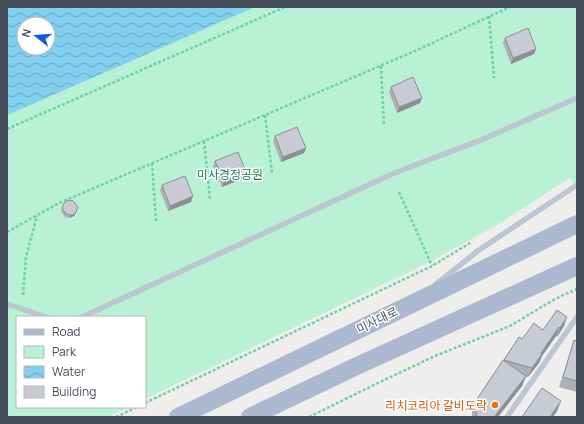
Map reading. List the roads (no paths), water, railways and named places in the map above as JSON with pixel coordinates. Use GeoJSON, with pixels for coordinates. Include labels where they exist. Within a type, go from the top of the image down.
{"type":"FeatureCollection","features":[{"type":"Feature","properties":{"kind":"main road","name":"미사대로"},"geometry":{"type":"LineString","coordinates":[[178,417],[577,224]]}},
{"type":"Feature","properties":{"kind":"main road"},"geometry":{"type":"LineString","coordinates":[[250,417],[359,365],[577,266]]}},
{"type":"Feature","properties":{"kind":"lane"},"geometry":{"type":"LineString","coordinates":[[84,316],[392,174],[481,140],[577,98]]}},
{"type":"Feature","properties":{"kind":"lane"},"geometry":{"type":"LineString","coordinates":[[411,304],[479,250],[577,185]]}},
{"type":"Feature","properties":{"kind":"lane"},"geometry":{"type":"LineString","coordinates":[[7,304],[43,316]]}},
{"type":"Feature","properties":{"kind":"lane"},"geometry":{"type":"LineString","coordinates":[[507,417],[577,317]]}},
{"type":"Feature","properties":{"kind":"water"},"geometry":{"type":"Polygon","coordinates":[[[7,7],[255,7],[7,115],[7,7]]]}},
{"type":"Feature","properties":{"kind":"place","name":"리치코리아 갈비도락"},"geometry":{"type":"Point","coordinates":[495,405]}},
{"type":"Feature","properties":{"kind":"park label","name":"미사경정공원"},"geometry":{"type":"Point","coordinates":[230,174]}}]}
